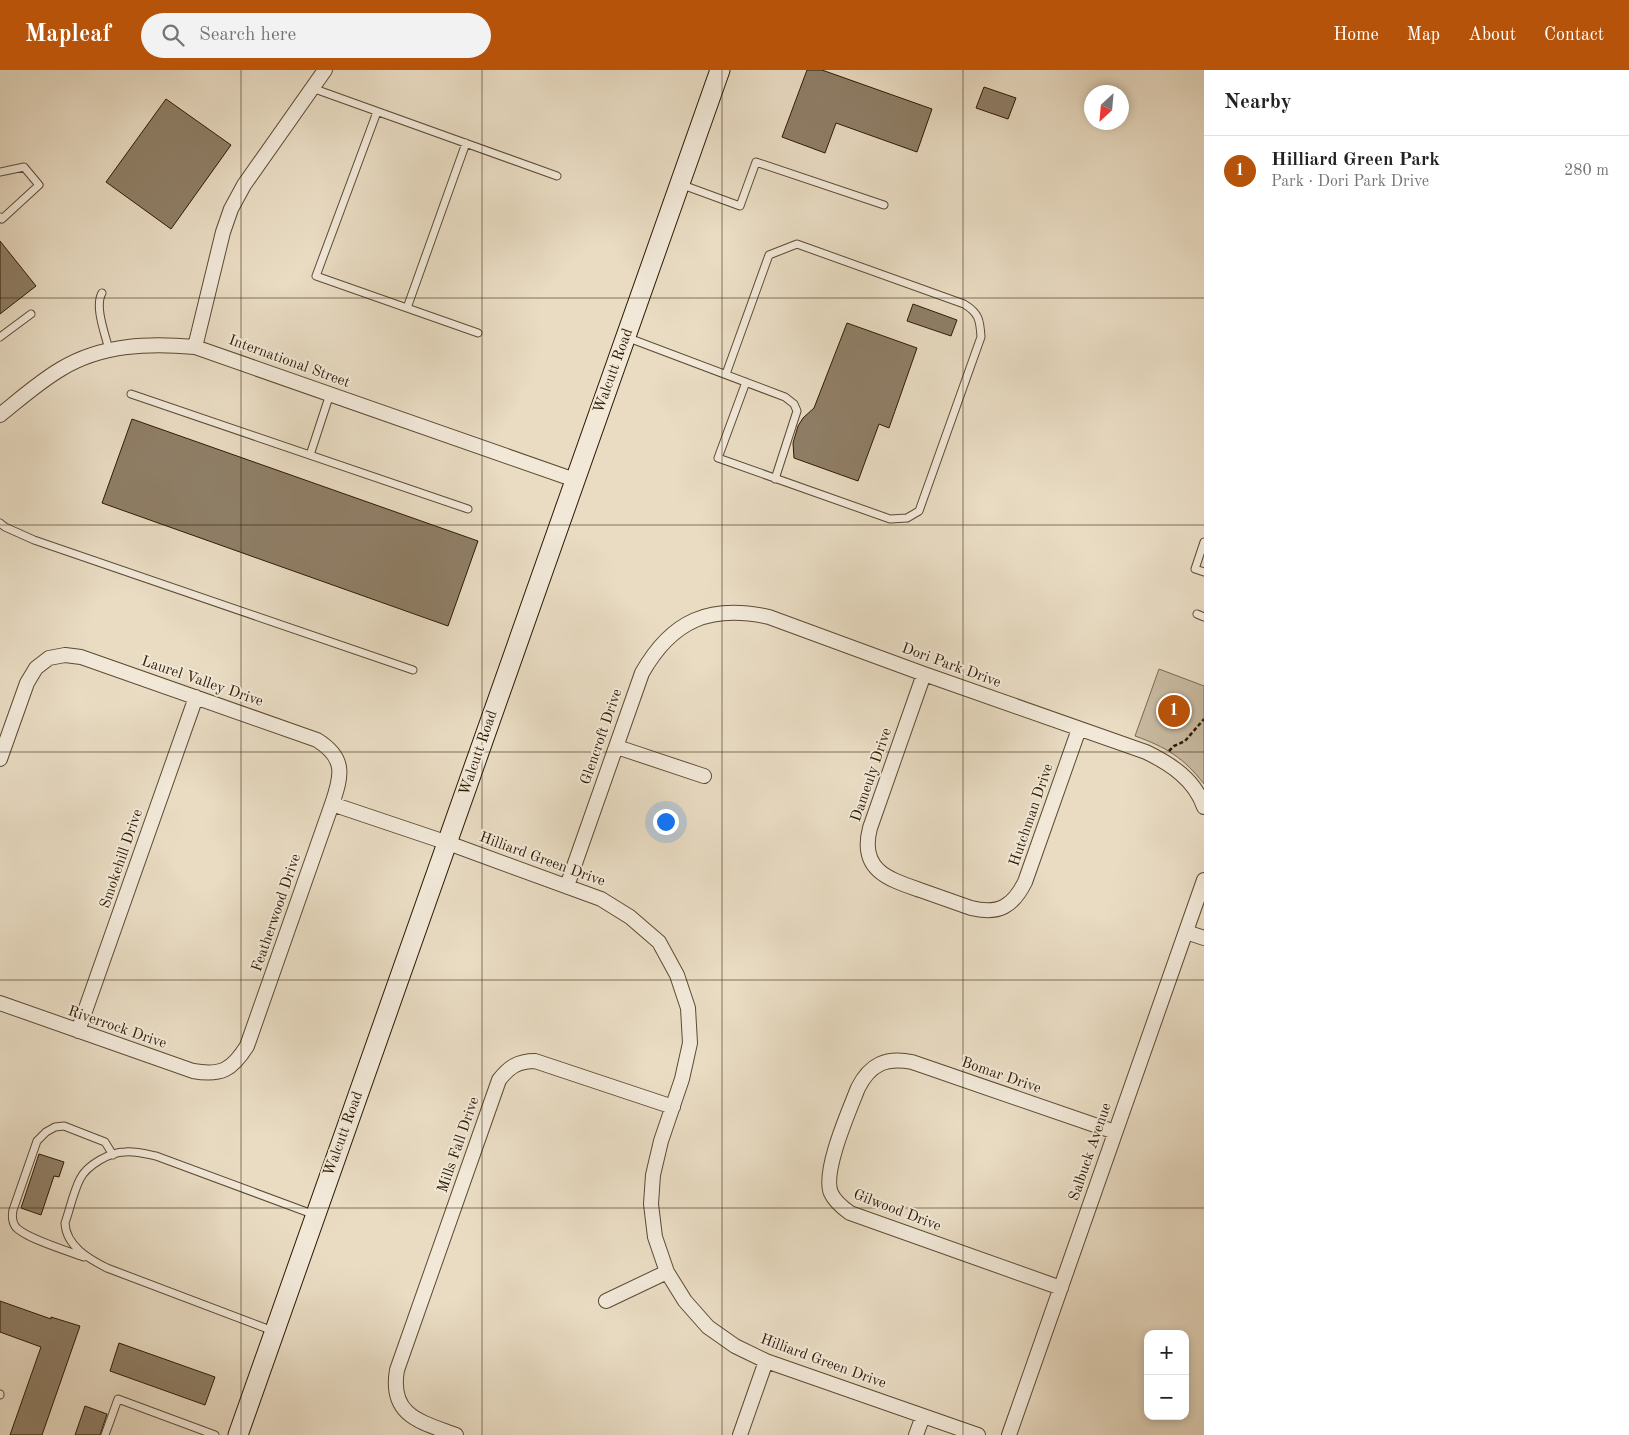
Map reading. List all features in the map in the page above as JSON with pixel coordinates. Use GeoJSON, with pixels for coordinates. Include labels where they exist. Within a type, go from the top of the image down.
{"type":"FeatureCollection","features":[{"type":"Feature","properties":{"kind":"street"},"geometry":{"type":"LineString","coordinates":[[195,346],[223,232],[231,209],[244,185],[325,70]]}},
{"type":"Feature","properties":{"kind":"street","name":"Walcutt Road"},"geometry":{"type":"LineString","coordinates":[[238,1435],[720,70]]}},
{"type":"Feature","properties":{"kind":"street","name":"International Street"},"geometry":{"type":"LineString","coordinates":[[0,415],[38,384],[63,367],[94,354],[130,346],[159,344],[195,346],[574,480]]}},
{"type":"Feature","properties":{"kind":"street","name":"Dori Park Drive"},"geometry":{"type":"LineString","coordinates":[[697,619],[713,614],[732,612],[769,617],[1146,752],[1161,760],[1186,779],[1204,807]]}},
{"type":"Feature","properties":{"kind":"street","name":"Glencroft Drive"},"geometry":{"type":"LineString","coordinates":[[567,886],[642,673],[651,656],[664,641],[679,629],[697,619]]}},
{"type":"Feature","properties":{"kind":"street","name":"Laurel Valley Drive"},"geometry":{"type":"LineString","coordinates":[[0,759],[27,683],[36,668],[49,658],[65,655],[81,657],[317,740],[329,748],[336,758]]}},
{"type":"Feature","properties":{"kind":"street","name":"Dameuly Drive"},"geometry":{"type":"LineString","coordinates":[[924,674],[867,838],[871,860],[875,867],[891,880],[971,908],[990,911],[1006,906]]}},
{"type":"Feature","properties":{"kind":"street","name":"Smokehill Drive"},"geometry":{"type":"LineString","coordinates":[[78,1031],[196,697]]}},
{"type":"Feature","properties":{"kind":"street","name":"Hutchman Drive"},"geometry":{"type":"LineString","coordinates":[[1006,906],[1018,896],[1026,882],[1079,729]]}},
{"type":"Feature","properties":{"kind":"street"},"geometry":{"type":"LineString","coordinates":[[617,747],[704,776]]}},
{"type":"Feature","properties":{"kind":"street","name":"Featherwood Drive"},"geometry":{"type":"LineString","coordinates":[[225,1070],[238,1060],[247,1046],[332,804],[341,771],[336,758]]}},
{"type":"Feature","properties":{"kind":"street","name":"Hilliard Green Drive"},"geometry":{"type":"LineString","coordinates":[[332,804],[448,843],[601,899],[630,917],[659,942],[677,975],[688,1008],[690,1043],[682,1079],[661,1141],[653,1174],[651,1204],[656,1238],[667,1272],[685,1301],[708,1327],[735,1346],[766,1361],[978,1435]]}},
{"type":"Feature","properties":{"kind":"street","name":"Salbuck Avenue"},"geometry":{"type":"LineString","coordinates":[[1009,1435],[1204,880]]}},
{"type":"Feature","properties":{"kind":"street"},"geometry":{"type":"LineString","coordinates":[[1186,932],[1204,938]]}},
{"type":"Feature","properties":{"kind":"street","name":"Riverrock Drive"},"geometry":{"type":"LineString","coordinates":[[0,1003],[193,1071],[209,1074],[225,1070]]}},
{"type":"Feature","properties":{"kind":"street","name":"Mills Fall Drive"},"geometry":{"type":"LineString","coordinates":[[456,1435],[407,1414],[398,1400],[394,1383],[396,1370],[499,1080],[512,1066],[524,1061],[535,1061],[672,1107]]}},
{"type":"Feature","properties":{"kind":"street","name":"Bomar Drive"},"geometry":{"type":"LineString","coordinates":[[876,1066],[888,1061],[912,1062],[1116,1132]]}},
{"type":"Feature","properties":{"kind":"street","name":"Gilwood Drive"},"geometry":{"type":"LineString","coordinates":[[876,1066],[863,1078],[858,1088],[831,1163],[828,1180],[831,1193],[839,1204],[850,1213],[1061,1288]]}},
{"type":"Feature","properties":{"kind":"street"},"geometry":{"type":"LineString","coordinates":[[606,1301],[667,1272]]}},
{"type":"Feature","properties":{"kind":"street"},"geometry":{"type":"LineString","coordinates":[[740,1435],[766,1361]]}},
{"type":"Feature","properties":{"kind":"street"},"geometry":{"type":"LineString","coordinates":[[916,1435],[923,1416]]}},
{"type":"Feature","properties":{"kind":"lane"},"geometry":{"type":"LineString","coordinates":[[312,88],[558,176]]}},
{"type":"Feature","properties":{"kind":"lane"},"geometry":{"type":"LineString","coordinates":[[377,112],[316,276],[478,333]]}},
{"type":"Feature","properties":{"kind":"lane"},"geometry":{"type":"LineString","coordinates":[[407,308],[466,143]]}},
{"type":"Feature","properties":{"kind":"lane"},"geometry":{"type":"LineString","coordinates":[[680,184],[740,206],[756,162],[884,206]]}},
{"type":"Feature","properties":{"kind":"lane"},"geometry":{"type":"LineString","coordinates":[[0,172],[24,167],[39,185],[2,219],[0,217]]}},
{"type":"Feature","properties":{"kind":"lane"},"geometry":{"type":"LineString","coordinates":[[726,374],[769,255],[797,244],[955,301],[974,310],[980,323],[981,337],[919,511],[906,518],[890,519],[718,458],[746,382]]}},
{"type":"Feature","properties":{"kind":"lane"},"geometry":{"type":"LineString","coordinates":[[102,293],[98,299],[99,309],[109,350]]}},
{"type":"Feature","properties":{"kind":"lane"},"geometry":{"type":"LineString","coordinates":[[0,338],[31,314]]}},
{"type":"Feature","properties":{"kind":"lane"},"geometry":{"type":"LineString","coordinates":[[626,336],[785,397],[794,404],[797,410],[775,478]]}},
{"type":"Feature","properties":{"kind":"lane"},"geometry":{"type":"LineString","coordinates":[[131,394],[468,509]]}},
{"type":"Feature","properties":{"kind":"lane"},"geometry":{"type":"LineString","coordinates":[[310,456],[330,394]]}},
{"type":"Feature","properties":{"kind":"lane"},"geometry":{"type":"LineString","coordinates":[[0,523],[34,540],[414,670]]}},
{"type":"Feature","properties":{"kind":"lane"},"geometry":{"type":"LineString","coordinates":[[1204,542],[1195,569],[1204,572]]}},
{"type":"Feature","properties":{"kind":"lane"},"geometry":{"type":"LineString","coordinates":[[113,1155],[105,1142],[64,1126],[55,1127],[46,1132],[37,1141],[13,1210],[12,1217],[15,1226],[24,1234],[127,1276],[274,1332]]}},
{"type":"Feature","properties":{"kind":"lane"},"geometry":{"type":"LineString","coordinates":[[91,1260],[80,1252],[69,1237],[65,1230],[65,1224],[80,1179],[87,1170],[100,1161],[124,1152],[156,1156],[316,1215]]}},
{"type":"Feature","properties":{"kind":"lane"},"geometry":{"type":"LineString","coordinates":[[105,1435],[118,1399],[215,1435]]}},
{"type":"Feature","properties":{"kind":"path"},"geometry":{"type":"LineString","coordinates":[[1170,751],[1174,746],[1185,741],[1204,719]]}},
{"type":"Feature","properties":{"kind":"shaded area"},"geometry":{"type":"Polygon","coordinates":[[[1159,669],[1204,686],[1204,784],[1174,754],[1156,744],[1135,736],[1159,669]]]}},
{"type":"Feature","properties":{"kind":"building"},"geometry":{"type":"Polygon","coordinates":[[[807,70],[822,70],[932,109],[917,152],[836,123],[825,153],[782,137],[807,70]]]}},
{"type":"Feature","properties":{"kind":"building"},"geometry":{"type":"Polygon","coordinates":[[[984,87],[1016,98],[1008,119],[976,108],[984,87]]]}},
{"type":"Feature","properties":{"kind":"building"},"geometry":{"type":"Polygon","coordinates":[[[166,99],[231,145],[171,229],[106,182],[166,99]]]}},
{"type":"Feature","properties":{"kind":"building"},"geometry":{"type":"Polygon","coordinates":[[[0,241],[36,286],[0,314],[0,241]]]}},
{"type":"Feature","properties":{"kind":"building"},"geometry":{"type":"Polygon","coordinates":[[[913,304],[957,320],[951,336],[907,321],[913,304]]]}},
{"type":"Feature","properties":{"kind":"building"},"geometry":{"type":"Polygon","coordinates":[[[847,323],[917,348],[889,428],[879,424],[858,481],[794,458],[793,443],[798,426],[803,418],[814,408],[847,323]]]}},
{"type":"Feature","properties":{"kind":"building"},"geometry":{"type":"Polygon","coordinates":[[[132,419],[478,541],[448,626],[102,503],[132,419]]]}},
{"type":"Feature","properties":{"kind":"building"},"geometry":{"type":"Polygon","coordinates":[[[39,1154],[64,1162],[59,1177],[54,1176],[41,1215],[21,1208],[39,1154]]]}},
{"type":"Feature","properties":{"kind":"building"},"geometry":{"type":"Polygon","coordinates":[[[0,1301],[51,1319],[51,1317],[80,1326],[42,1435],[10,1435],[41,1347],[0,1332],[0,1301]]]}},
{"type":"Feature","properties":{"kind":"building"},"geometry":{"type":"Polygon","coordinates":[[[119,1343],[215,1377],[205,1405],[110,1371],[119,1343]]]}},
{"type":"Feature","properties":{"kind":"building"},"geometry":{"type":"Polygon","coordinates":[[[85,1406],[107,1414],[100,1435],[75,1435],[85,1406]]]}},
{"type":"Feature","properties":{"kind":"place","name":"Hilliard Green Park"},"geometry":{"type":"Point","coordinates":[1174,711]}}]}
